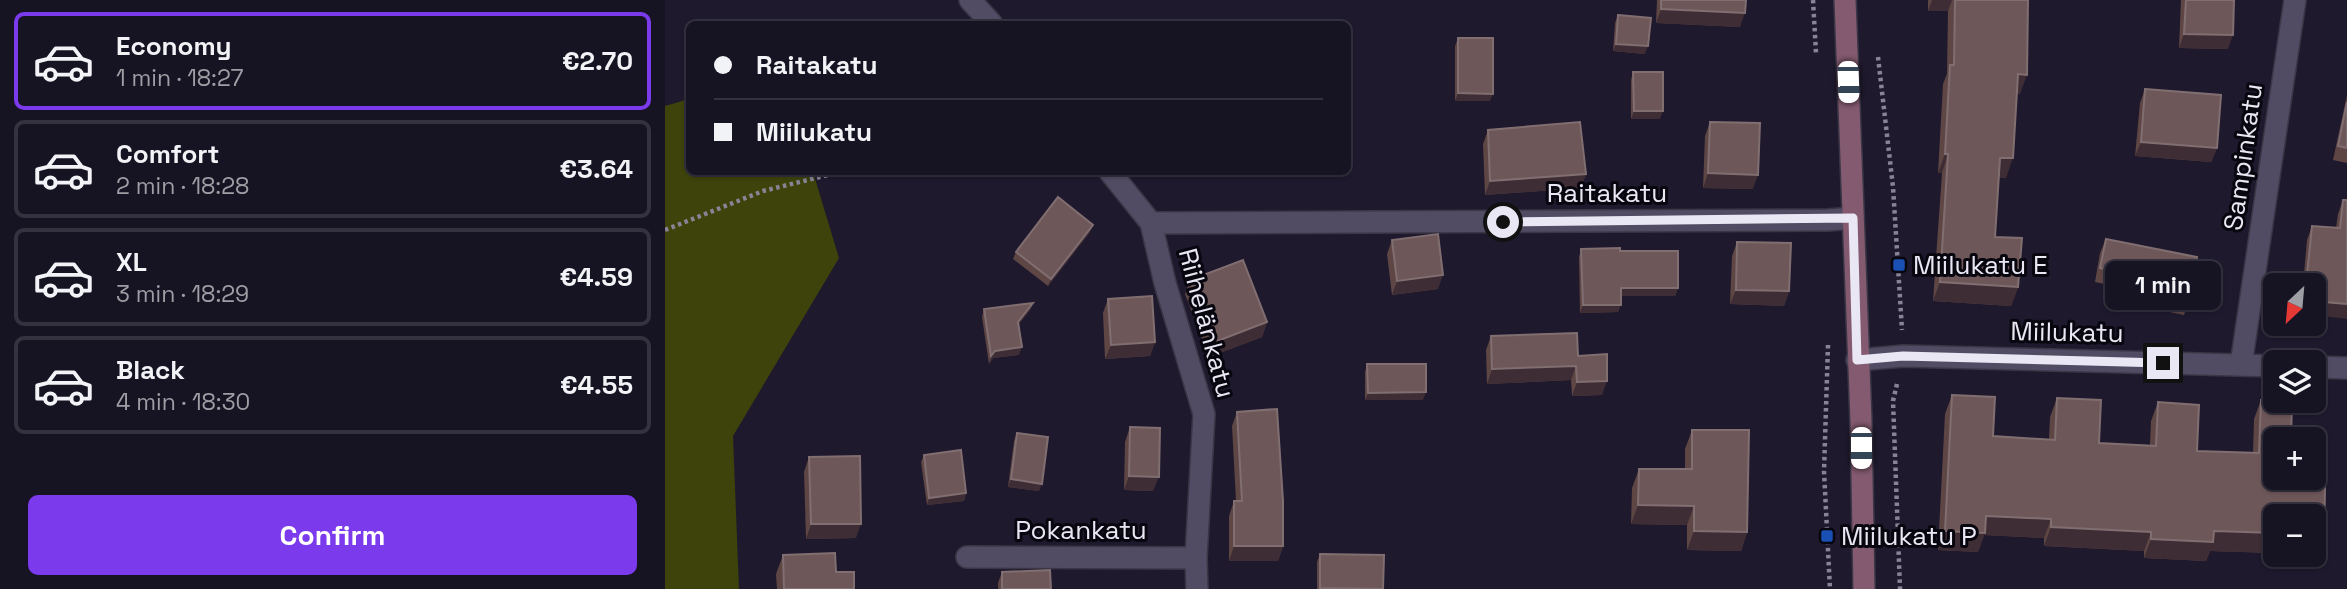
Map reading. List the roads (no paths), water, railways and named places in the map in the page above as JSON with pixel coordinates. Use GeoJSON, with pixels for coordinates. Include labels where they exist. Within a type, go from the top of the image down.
{"type":"FeatureCollection","features":[{"type":"Feature","properties":{"kind":"street"},"geometry":{"type":"LineString","coordinates":[[970,0],[989,21]]}},
{"type":"Feature","properties":{"kind":"street"},"geometry":{"type":"LineString","coordinates":[[1845,0],[1861,421],[1864,589]]}},
{"type":"Feature","properties":{"kind":"street","name":"Sampinkatu"},"geometry":{"type":"LineString","coordinates":[[2241,365],[2295,0]]}},
{"type":"Feature","properties":{"kind":"street","name":"Riihelänkatu"},"geometry":{"type":"LineString","coordinates":[[1112,175],[1151,223],[1165,283],[1204,414],[1196,558],[1197,589]]}},
{"type":"Feature","properties":{"kind":"street","name":"Raitakatu"},"geometry":{"type":"LineString","coordinates":[[1151,223],[1853,218]]}},
{"type":"Feature","properties":{"kind":"street","name":"Miilukatu"},"geometry":{"type":"LineString","coordinates":[[1857,360],[1903,356],[2263,366]]}},
{"type":"Feature","properties":{"kind":"street"},"geometry":{"type":"LineString","coordinates":[[2326,367],[2347,368]]}},
{"type":"Feature","properties":{"kind":"street","name":"Pokankatu"},"geometry":{"type":"LineString","coordinates":[[967,556],[1196,558]]}},
{"type":"Feature","properties":{"kind":"place","name":"Miilukatu E"},"geometry":{"type":"Point","coordinates":[1899,265]}},
{"type":"Feature","properties":{"kind":"place","name":"Miilukatu P"},"geometry":{"type":"Point","coordinates":[1827,536]}}]}
